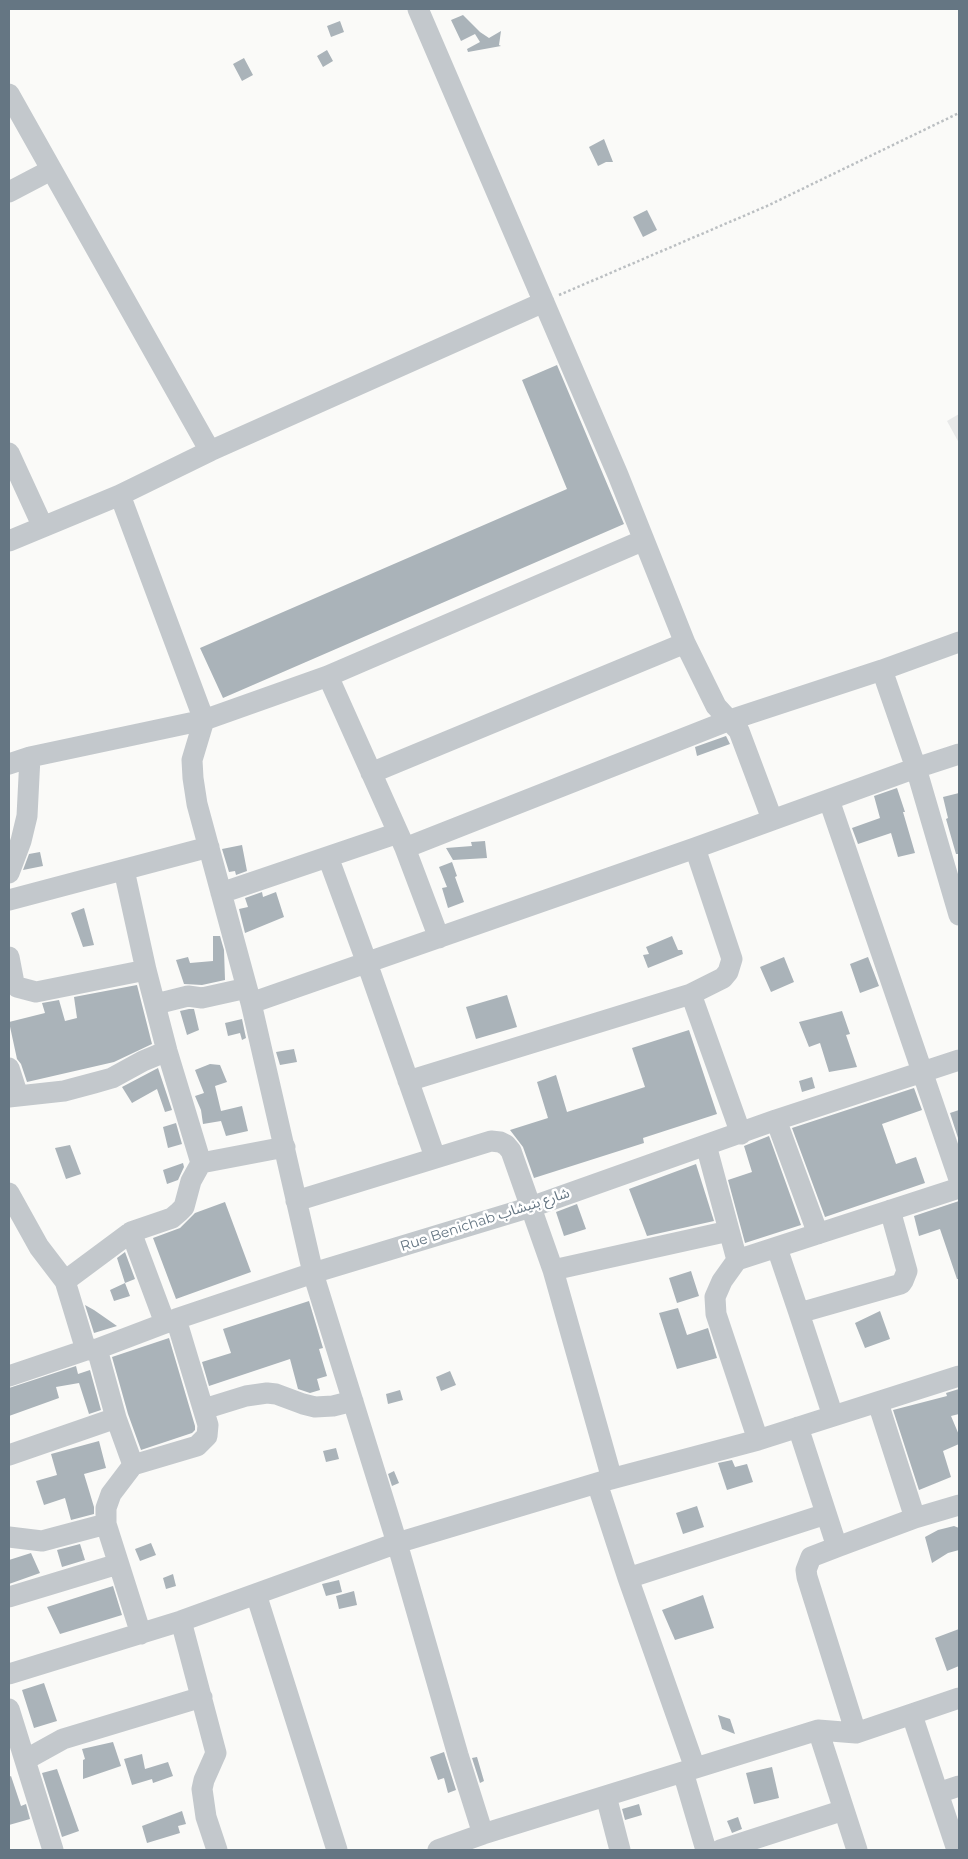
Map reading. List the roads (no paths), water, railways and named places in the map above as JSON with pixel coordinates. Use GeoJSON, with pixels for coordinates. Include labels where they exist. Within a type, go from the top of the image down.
{"type":"FeatureCollection","features":[{"type":"Feature","properties":{"kind":"street"},"geometry":{"type":"LineString","coordinates":[[418,9],[618,476],[685,642],[716,706],[730,720],[743,739],[772,819]]}},
{"type":"Feature","properties":{"kind":"street"},"geometry":{"type":"LineString","coordinates":[[9,94],[210,452]]}},
{"type":"Feature","properties":{"kind":"street"},"geometry":{"type":"LineString","coordinates":[[9,192],[51,170]]}},
{"type":"Feature","properties":{"kind":"street"},"geometry":{"type":"LineString","coordinates":[[9,541],[120,495],[210,452],[544,302]]}},
{"type":"Feature","properties":{"kind":"street"},"geometry":{"type":"LineString","coordinates":[[9,453],[43,527]]}},
{"type":"Feature","properties":{"kind":"street"},"geometry":{"type":"LineString","coordinates":[[120,495],[204,720],[192,760],[197,804],[249,996],[313,1273],[397,1542],[447,1719],[483,1834]]}},
{"type":"Feature","properties":{"kind":"street"},"geometry":{"type":"LineString","coordinates":[[9,764],[30,757],[204,720],[328,676],[644,540]]}},
{"type":"Feature","properties":{"kind":"street"},"geometry":{"type":"LineString","coordinates":[[371,773],[685,642]]}},
{"type":"Feature","properties":{"kind":"street"},"geometry":{"type":"LineString","coordinates":[[221,894],[328,857],[402,841],[730,720],[882,670],[959,642]]}},
{"type":"Feature","properties":{"kind":"street"},"geometry":{"type":"LineString","coordinates":[[882,670],[916,768],[959,916]]}},
{"type":"Feature","properties":{"kind":"street"},"geometry":{"type":"LineString","coordinates":[[328,676],[402,841],[439,938]]}},
{"type":"Feature","properties":{"kind":"street"},"geometry":{"type":"LineString","coordinates":[[156,1004],[188,996],[202,998],[249,996],[367,963],[959,754]]}},
{"type":"Feature","properties":{"kind":"street"},"geometry":{"type":"LineString","coordinates":[[9,873],[21,841],[26,816],[30,757]]}},
{"type":"Feature","properties":{"kind":"street"},"geometry":{"type":"LineString","coordinates":[[829,800],[959,1179]]}},
{"type":"Feature","properties":{"kind":"street"},"geometry":{"type":"LineString","coordinates":[[9,900],[209,847]]}},
{"type":"Feature","properties":{"kind":"street"},"geometry":{"type":"LineString","coordinates":[[408,1081],[691,994],[722,978],[728,972],[732,959],[695,848]]}},
{"type":"Feature","properties":{"kind":"street"},"geometry":{"type":"LineString","coordinates":[[328,857],[435,1157]]}},
{"type":"Feature","properties":{"kind":"street"},"geometry":{"type":"LineString","coordinates":[[65,1282],[131,1232],[172,1218],[179,1212],[184,1207],[191,1181],[201,1163],[167,1052],[146,970],[124,870]]}},
{"type":"Feature","properties":{"kind":"street"},"geometry":{"type":"LineString","coordinates":[[9,957],[11,983],[17,987],[36,992],[146,970]]}},
{"type":"Feature","properties":{"kind":"street"},"geometry":{"type":"LineString","coordinates":[[691,994],[741,1134]]}},
{"type":"Feature","properties":{"kind":"street"},"geometry":{"type":"LineString","coordinates":[[9,1068],[13,1097],[64,1091],[103,1081],[143,1061],[167,1052]]}},
{"type":"Feature","properties":{"kind":"street","name":"Rue Benichab شارع بنيشاب"},"geometry":{"type":"LineString","coordinates":[[9,1376],[92,1350],[170,1321],[313,1273],[531,1207],[776,1120],[959,1060]]}},
{"type":"Feature","properties":{"kind":"street"},"geometry":{"type":"LineString","coordinates":[[776,1120],[818,1234]]}},
{"type":"Feature","properties":{"kind":"street"},"geometry":{"type":"LineString","coordinates":[[296,1201],[491,1141],[500,1142],[511,1151],[552,1270],[628,1578],[689,1770],[706,1850]]}},
{"type":"Feature","properties":{"kind":"street"},"geometry":{"type":"LineString","coordinates":[[706,1145],[738,1260]]}},
{"type":"Feature","properties":{"kind":"street"},"geometry":{"type":"LineString","coordinates":[[201,1163],[285,1147]]}},
{"type":"Feature","properties":{"kind":"street"},"geometry":{"type":"LineString","coordinates":[[758,1440],[716,1314],[715,1297],[722,1281],[738,1260],[959,1188]]}},
{"type":"Feature","properties":{"kind":"street"},"geometry":{"type":"LineString","coordinates":[[9,1193],[39,1247],[65,1282],[92,1350],[132,1465]]}},
{"type":"Feature","properties":{"kind":"street"},"geometry":{"type":"LineString","coordinates":[[799,1313],[901,1284],[904,1281],[907,1271],[890,1210]]}},
{"type":"Feature","properties":{"kind":"street"},"geometry":{"type":"LineString","coordinates":[[552,1270],[730,1231]]}},
{"type":"Feature","properties":{"kind":"street"},"geometry":{"type":"LineString","coordinates":[[131,1232],[170,1321],[204,1409],[208,1430],[204,1440],[197,1446],[132,1465],[108,1500],[106,1524],[141,1634]]}},
{"type":"Feature","properties":{"kind":"street"},"geometry":{"type":"LineString","coordinates":[[777,1248],[833,1416]]}},
{"type":"Feature","properties":{"kind":"street"},"geometry":{"type":"LineString","coordinates":[[9,1674],[181,1621],[397,1542],[605,1481],[758,1440],[959,1376]]}},
{"type":"Feature","properties":{"kind":"street"},"geometry":{"type":"LineString","coordinates":[[204,1409],[246,1396],[261,1394],[276,1394],[315,1407],[333,1406],[353,1401]]}},
{"type":"Feature","properties":{"kind":"street"},"geometry":{"type":"LineString","coordinates":[[878,1403],[915,1518]]}},
{"type":"Feature","properties":{"kind":"street"},"geometry":{"type":"LineString","coordinates":[[9,1455],[116,1418]]}},
{"type":"Feature","properties":{"kind":"street"},"geometry":{"type":"LineString","coordinates":[[798,1427],[837,1547]]}},
{"type":"Feature","properties":{"kind":"street"},"geometry":{"type":"LineString","coordinates":[[856,1734],[806,1570],[811,1557],[915,1518],[959,1505]]}},
{"type":"Feature","properties":{"kind":"street"},"geometry":{"type":"LineString","coordinates":[[628,1578],[826,1514]]}},
{"type":"Feature","properties":{"kind":"street"},"geometry":{"type":"LineString","coordinates":[[9,1537],[42,1541],[106,1524]]}},
{"type":"Feature","properties":{"kind":"street"},"geometry":{"type":"LineString","coordinates":[[9,1597],[118,1564]]}},
{"type":"Feature","properties":{"kind":"street"},"geometry":{"type":"LineString","coordinates":[[256,1594],[337,1850]]}},
{"type":"Feature","properties":{"kind":"street"},"geometry":{"type":"LineString","coordinates":[[181,1621],[216,1753],[204,1780],[202,1799],[217,1850]]}},
{"type":"Feature","properties":{"kind":"street"},"geometry":{"type":"LineString","coordinates":[[25,1760],[63,1739],[202,1697]]}},
{"type":"Feature","properties":{"kind":"street"},"geometry":{"type":"LineString","coordinates":[[438,1850],[483,1834],[818,1730],[856,1734],[959,1698]]}},
{"type":"Feature","properties":{"kind":"street"},"geometry":{"type":"LineString","coordinates":[[9,1709],[53,1850]]}},
{"type":"Feature","properties":{"kind":"street"},"geometry":{"type":"LineString","coordinates":[[912,1715],[957,1850]]}},
{"type":"Feature","properties":{"kind":"street"},"geometry":{"type":"LineString","coordinates":[[818,1730],[857,1850]]}},
{"type":"Feature","properties":{"kind":"street"},"geometry":{"type":"LineString","coordinates":[[938,1792],[959,1786]]}},
{"type":"Feature","properties":{"kind":"street"},"geometry":{"type":"LineString","coordinates":[[606,1796],[620,1850]]}},
{"type":"Feature","properties":{"kind":"street"},"geometry":{"type":"LineString","coordinates":[[720,1850],[844,1810]]}}]}
